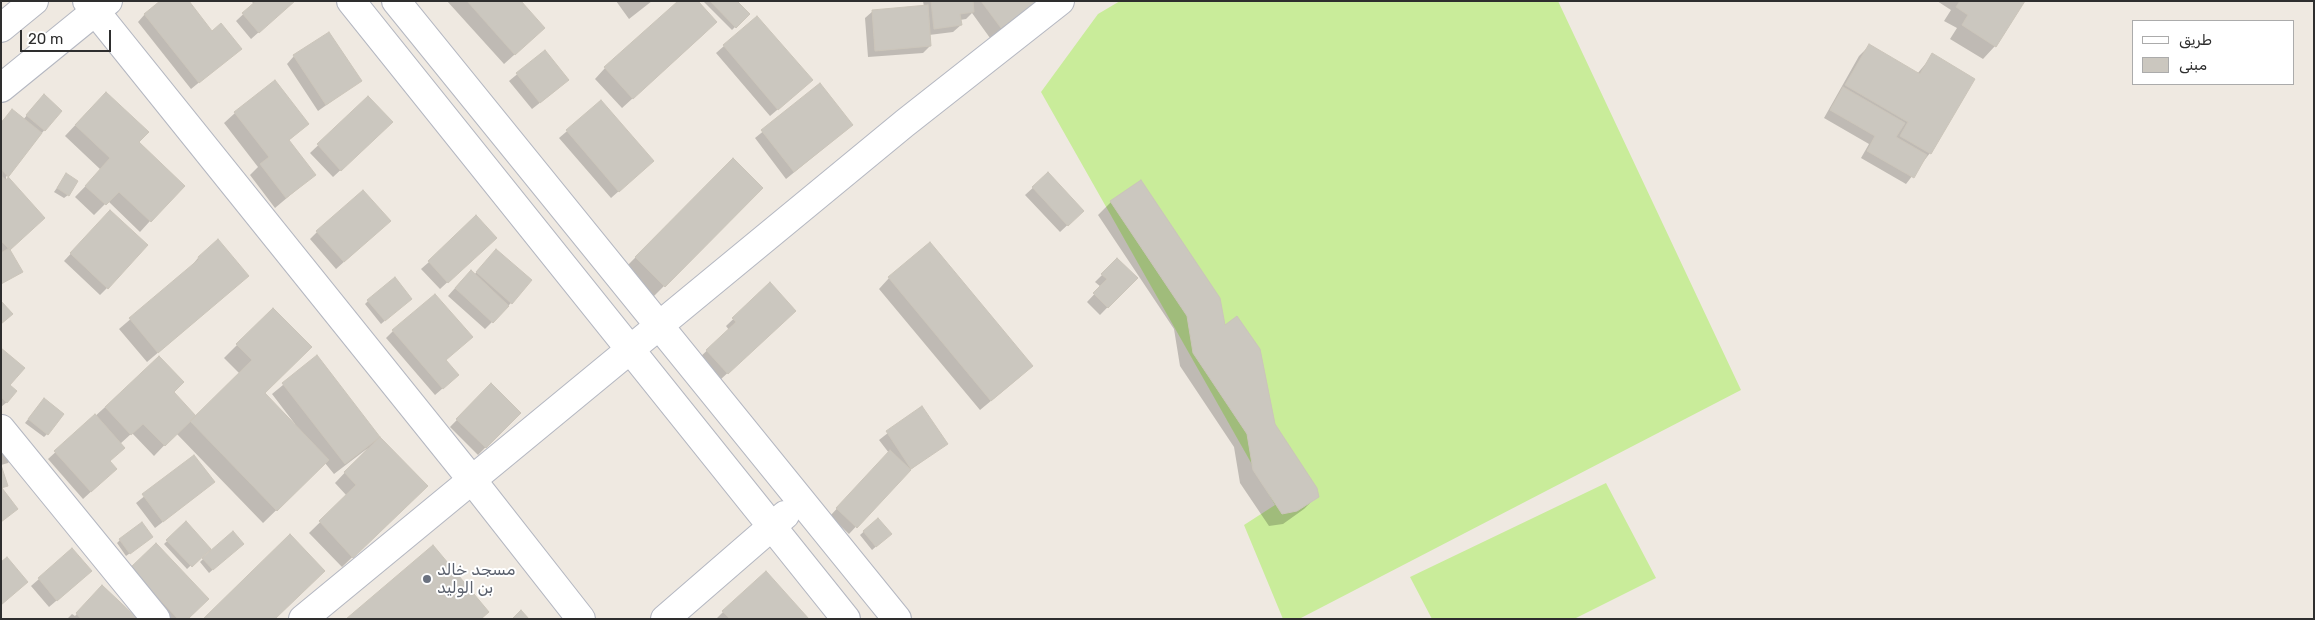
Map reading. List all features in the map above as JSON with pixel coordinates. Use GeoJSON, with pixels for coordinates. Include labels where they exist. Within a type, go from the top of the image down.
{"type":"FeatureCollection","features":[{"type":"Feature","properties":{"kind":"street"},"geometry":{"type":"LineString","coordinates":[[1,28],[34,1]]}},
{"type":"Feature","properties":{"kind":"street"},"geometry":{"type":"LineString","coordinates":[[351,1],[846,619]]}},
{"type":"Feature","properties":{"kind":"street"},"geometry":{"type":"LineString","coordinates":[[396,1],[897,619]]}},
{"type":"Feature","properties":{"kind":"street"},"geometry":{"type":"LineString","coordinates":[[303,619],[906,123],[1060,1]]}},
{"type":"Feature","properties":{"kind":"street"},"geometry":{"type":"LineString","coordinates":[[1,88],[97,5],[581,619]]}},
{"type":"Feature","properties":{"kind":"street"},"geometry":{"type":"LineString","coordinates":[[1,429],[156,619]]}},
{"type":"Feature","properties":{"kind":"street"},"geometry":{"type":"LineString","coordinates":[[665,619],[802,501]]}},
{"type":"Feature","properties":{"kind":"green space"},"geometry":{"type":"Polygon","coordinates":[[[1120,1],[1558,1],[1741,390],[1299,619],[1283,619],[1244,525],[1275,505],[1041,92],[1098,14],[1120,1]]]}},
{"type":"Feature","properties":{"kind":"green space"},"geometry":{"type":"Polygon","coordinates":[[[1606,483],[1656,578],[1574,619],[1432,619],[1410,577],[1606,483]]]}},
{"type":"Feature","properties":{"kind":"building"},"geometry":{"type":"Polygon","coordinates":[[[160,1],[189,1],[212,31],[221,23],[242,49],[199,83],[144,14],[160,1]]]}},
{"type":"Feature","properties":{"kind":"building"},"geometry":{"type":"Polygon","coordinates":[[[256,1],[295,1],[259,33],[242,13],[256,1]]]}},
{"type":"Feature","properties":{"kind":"building"},"geometry":{"type":"Polygon","coordinates":[[[467,1],[521,1],[545,28],[515,55],[467,1]]]}},
{"type":"Feature","properties":{"kind":"building"},"geometry":{"type":"Polygon","coordinates":[[[678,1],[698,1],[717,22],[633,99],[604,67],[678,1]]]}},
{"type":"Feature","properties":{"kind":"building"},"geometry":{"type":"Polygon","coordinates":[[[710,1],[737,1],[750,14],[736,28],[710,1]]]}},
{"type":"Feature","properties":{"kind":"building"},"geometry":{"type":"Polygon","coordinates":[[[931,1],[973,1],[974,12],[960,14],[962,25],[934,29],[931,1]]]}},
{"type":"Feature","properties":{"kind":"building"},"geometry":{"type":"Polygon","coordinates":[[[981,1],[1038,1],[1001,28],[981,1]]]}},
{"type":"Feature","properties":{"kind":"building"},"geometry":{"type":"Polygon","coordinates":[[[1960,1],[2025,1],[1996,47],[1962,25],[1968,15],[1956,7],[1960,1]]]}},
{"type":"Feature","properties":{"kind":"building"},"geometry":{"type":"Polygon","coordinates":[[[928,5],[931,46],[875,51],[872,10],[928,5]]]}},
{"type":"Feature","properties":{"kind":"building"},"geometry":{"type":"Polygon","coordinates":[[[757,16],[813,80],[778,110],[723,45],[757,16]]]}},
{"type":"Feature","properties":{"kind":"building"},"geometry":{"type":"Polygon","coordinates":[[[329,32],[362,81],[326,105],[293,55],[329,32]]]}},
{"type":"Feature","properties":{"kind":"building"},"geometry":{"type":"Polygon","coordinates":[[[1869,44],[1920,74],[1932,53],[1975,79],[1931,154],[1900,136],[1908,122],[1845,85],[1869,44]]]}},
{"type":"Feature","properties":{"kind":"building"},"geometry":{"type":"Polygon","coordinates":[[[545,50],[569,80],[540,103],[516,73],[545,50]]]}},
{"type":"Feature","properties":{"kind":"building"},"geometry":{"type":"Polygon","coordinates":[[[275,80],[309,124],[289,140],[316,175],[286,198],[260,164],[269,157],[234,112],[275,80]]]}},
{"type":"Feature","properties":{"kind":"building"},"geometry":{"type":"Polygon","coordinates":[[[820,83],[853,125],[794,172],[761,130],[820,83]]]}},
{"type":"Feature","properties":{"kind":"building"},"geometry":{"type":"Polygon","coordinates":[[[1843,87],[1905,123],[1896,137],[1927,155],[1914,178],[1867,151],[1875,136],[1830,110],[1843,87]]]}},
{"type":"Feature","properties":{"kind":"building"},"geometry":{"type":"Polygon","coordinates":[[[106,92],[149,132],[139,142],[185,186],[151,222],[119,192],[106,205],[85,186],[110,158],[75,125],[106,92]]]}},
{"type":"Feature","properties":{"kind":"building"},"geometry":{"type":"Polygon","coordinates":[[[44,94],[62,111],[45,131],[26,115],[44,94]]]}},
{"type":"Feature","properties":{"kind":"building"},"geometry":{"type":"Polygon","coordinates":[[[368,96],[393,122],[341,171],[317,144],[368,96]]]}},
{"type":"Feature","properties":{"kind":"building"},"geometry":{"type":"Polygon","coordinates":[[[601,100],[654,161],[619,192],[566,130],[601,100]]]}},
{"type":"Feature","properties":{"kind":"building"},"geometry":{"type":"Polygon","coordinates":[[[12,109],[42,133],[6,180],[1,176],[1,123],[12,109]]]}},
{"type":"Feature","properties":{"kind":"building"},"geometry":{"type":"Polygon","coordinates":[[[733,158],[763,188],[665,287],[635,257],[733,158]]]}},
{"type":"Feature","properties":{"kind":"building"},"geometry":{"type":"Polygon","coordinates":[[[2,170],[45,218],[10,250],[1,241],[2,170]]]}},
{"type":"Feature","properties":{"kind":"building"},"geometry":{"type":"Polygon","coordinates":[[[1048,172],[1084,211],[1068,226],[1032,187],[1048,172]]]}},
{"type":"Feature","properties":{"kind":"building"},"geometry":{"type":"Polygon","coordinates":[[[66,173],[78,181],[69,196],[57,188],[66,173]]]}},
{"type":"Feature","properties":{"kind":"building"},"geometry":{"type":"Polygon","coordinates":[[[1141,180],[1220,298],[1225,325],[1237,316],[1260,349],[1275,424],[1317,488],[1319,497],[1297,511],[1282,514],[1253,470],[1247,434],[1193,353],[1187,316],[1110,201],[1141,180]]]}},
{"type":"Feature","properties":{"kind":"building"},"geometry":{"type":"Polygon","coordinates":[[[363,190],[391,221],[344,262],[316,231],[363,190]]]}},
{"type":"Feature","properties":{"kind":"building"},"geometry":{"type":"Polygon","coordinates":[[[110,210],[148,245],[108,289],[70,253],[110,210]]]}},
{"type":"Feature","properties":{"kind":"building"},"geometry":{"type":"Polygon","coordinates":[[[476,215],[497,238],[448,283],[428,261],[476,215]]]}},
{"type":"Feature","properties":{"kind":"building"},"geometry":{"type":"Polygon","coordinates":[[[218,239],[249,276],[158,353],[129,318],[199,259],[198,257],[218,239]]]}},
{"type":"Feature","properties":{"kind":"building"},"geometry":{"type":"Polygon","coordinates":[[[930,242],[1033,366],[991,401],[888,277],[930,242]]]}},
{"type":"Feature","properties":{"kind":"building"},"geometry":{"type":"Polygon","coordinates":[[[9,248],[23,272],[1,284],[1,253],[9,248]]]}},
{"type":"Feature","properties":{"kind":"building"},"geometry":{"type":"Polygon","coordinates":[[[496,249],[532,280],[512,304],[476,272],[496,249]]]}},
{"type":"Feature","properties":{"kind":"building"},"geometry":{"type":"Polygon","coordinates":[[[1117,258],[1138,278],[1108,308],[1093,293],[1107,279],[1101,274],[1117,258]]]}},
{"type":"Feature","properties":{"kind":"building"},"geometry":{"type":"Polygon","coordinates":[[[471,270],[509,306],[493,323],[455,288],[471,270]]]}},
{"type":"Feature","properties":{"kind":"building"},"geometry":{"type":"Polygon","coordinates":[[[395,277],[412,299],[385,321],[367,300],[395,277]]]}},
{"type":"Feature","properties":{"kind":"building"},"geometry":{"type":"Polygon","coordinates":[[[770,282],[796,311],[728,374],[706,350],[736,322],[732,318],[770,282]]]}},
{"type":"Feature","properties":{"kind":"building"},"geometry":{"type":"Polygon","coordinates":[[[435,294],[473,337],[446,360],[459,375],[443,389],[392,330],[435,294]]]}},
{"type":"Feature","properties":{"kind":"building"},"geometry":{"type":"Polygon","coordinates":[[[1,301],[13,314],[1,324],[1,301]]]}},
{"type":"Feature","properties":{"kind":"building"},"geometry":{"type":"Polygon","coordinates":[[[273,308],[312,347],[265,393],[329,460],[277,511],[190,421],[252,360],[236,344],[273,308]]]}},
{"type":"Feature","properties":{"kind":"building"},"geometry":{"type":"Polygon","coordinates":[[[1,348],[25,368],[10,385],[17,391],[7,403],[1,397],[1,348]]]}},
{"type":"Feature","properties":{"kind":"building"},"geometry":{"type":"Polygon","coordinates":[[[317,355],[380,437],[345,464],[282,383],[317,355]]]}},
{"type":"Feature","properties":{"kind":"building"},"geometry":{"type":"Polygon","coordinates":[[[159,356],[184,382],[174,392],[196,416],[165,446],[143,424],[131,435],[105,407],[159,356]]]}},
{"type":"Feature","properties":{"kind":"building"},"geometry":{"type":"Polygon","coordinates":[[[491,383],[521,413],[486,448],[456,419],[491,383]]]}},
{"type":"Feature","properties":{"kind":"building"},"geometry":{"type":"Polygon","coordinates":[[[44,398],[64,414],[48,435],[28,419],[44,398]]]}},
{"type":"Feature","properties":{"kind":"building"},"geometry":{"type":"Polygon","coordinates":[[[922,406],[948,444],[911,469],[886,431],[922,406]]]}},
{"type":"Feature","properties":{"kind":"building"},"geometry":{"type":"Polygon","coordinates":[[[95,414],[125,448],[110,461],[117,469],[91,492],[54,451],[95,414]]]}},
{"type":"Feature","properties":{"kind":"building"},"geometry":{"type":"Polygon","coordinates":[[[380,437],[428,486],[353,558],[319,521],[356,485],[344,472],[380,437]]]}},
{"type":"Feature","properties":{"kind":"building"},"geometry":{"type":"Polygon","coordinates":[[[890,450],[911,470],[857,528],[836,508],[890,450]]]}},
{"type":"Feature","properties":{"kind":"building"},"geometry":{"type":"Polygon","coordinates":[[[194,455],[215,482],[163,522],[142,494],[194,455]]]}},
{"type":"Feature","properties":{"kind":"building"},"geometry":{"type":"Polygon","coordinates":[[[1,465],[8,486],[1,488],[1,465]]]}},
{"type":"Feature","properties":{"kind":"building"},"geometry":{"type":"Polygon","coordinates":[[[1,489],[18,509],[1,522],[1,489]]]}},
{"type":"Feature","properties":{"kind":"building"},"geometry":{"type":"Polygon","coordinates":[[[878,518],[892,534],[876,547],[863,531],[878,518]]]}},
{"type":"Feature","properties":{"kind":"building"},"geometry":{"type":"Polygon","coordinates":[[[186,521],[211,549],[192,567],[166,540],[186,521]]]}},
{"type":"Feature","properties":{"kind":"building"},"geometry":{"type":"Polygon","coordinates":[[[142,522],[153,537],[130,554],[119,539],[142,522]]]}},
{"type":"Feature","properties":{"kind":"building"},"geometry":{"type":"Polygon","coordinates":[[[233,531],[244,544],[213,570],[202,558],[233,531]]]}},
{"type":"Feature","properties":{"kind":"building"},"geometry":{"type":"Polygon","coordinates":[[[290,534],[325,571],[275,619],[203,619],[290,534]]]}},
{"type":"Feature","properties":{"kind":"building"},"geometry":{"type":"Polygon","coordinates":[[[156,543],[209,599],[188,619],[178,619],[130,568],[156,543]]]}},
{"type":"Feature","properties":{"kind":"building","name":"مسجد خالد بن الوليد"},"geometry":{"type":"Polygon","coordinates":[[[433,545],[489,612],[481,619],[346,619],[433,545]]]}},
{"type":"Feature","properties":{"kind":"building"},"geometry":{"type":"Polygon","coordinates":[[[72,548],[92,571],[57,601],[38,578],[72,548]]]}},
{"type":"Feature","properties":{"kind":"building"},"geometry":{"type":"Polygon","coordinates":[[[7,557],[28,582],[1,605],[1,562],[7,557]]]}},
{"type":"Feature","properties":{"kind":"building"},"geometry":{"type":"Polygon","coordinates":[[[766,571],[809,619],[730,619],[722,611],[766,571]]]}},
{"type":"Feature","properties":{"kind":"building"},"geometry":{"type":"Polygon","coordinates":[[[102,585],[138,619],[81,619],[76,613],[102,585]]]}},
{"type":"Feature","properties":{"kind":"building"},"geometry":{"type":"Polygon","coordinates":[[[521,610],[529,619],[512,619],[521,610]]]}},
{"type":"Feature","properties":{"kind":"place","name":"مسجد خالد بن الوليد"},"geometry":{"type":"Point","coordinates":[427,579]}}]}
